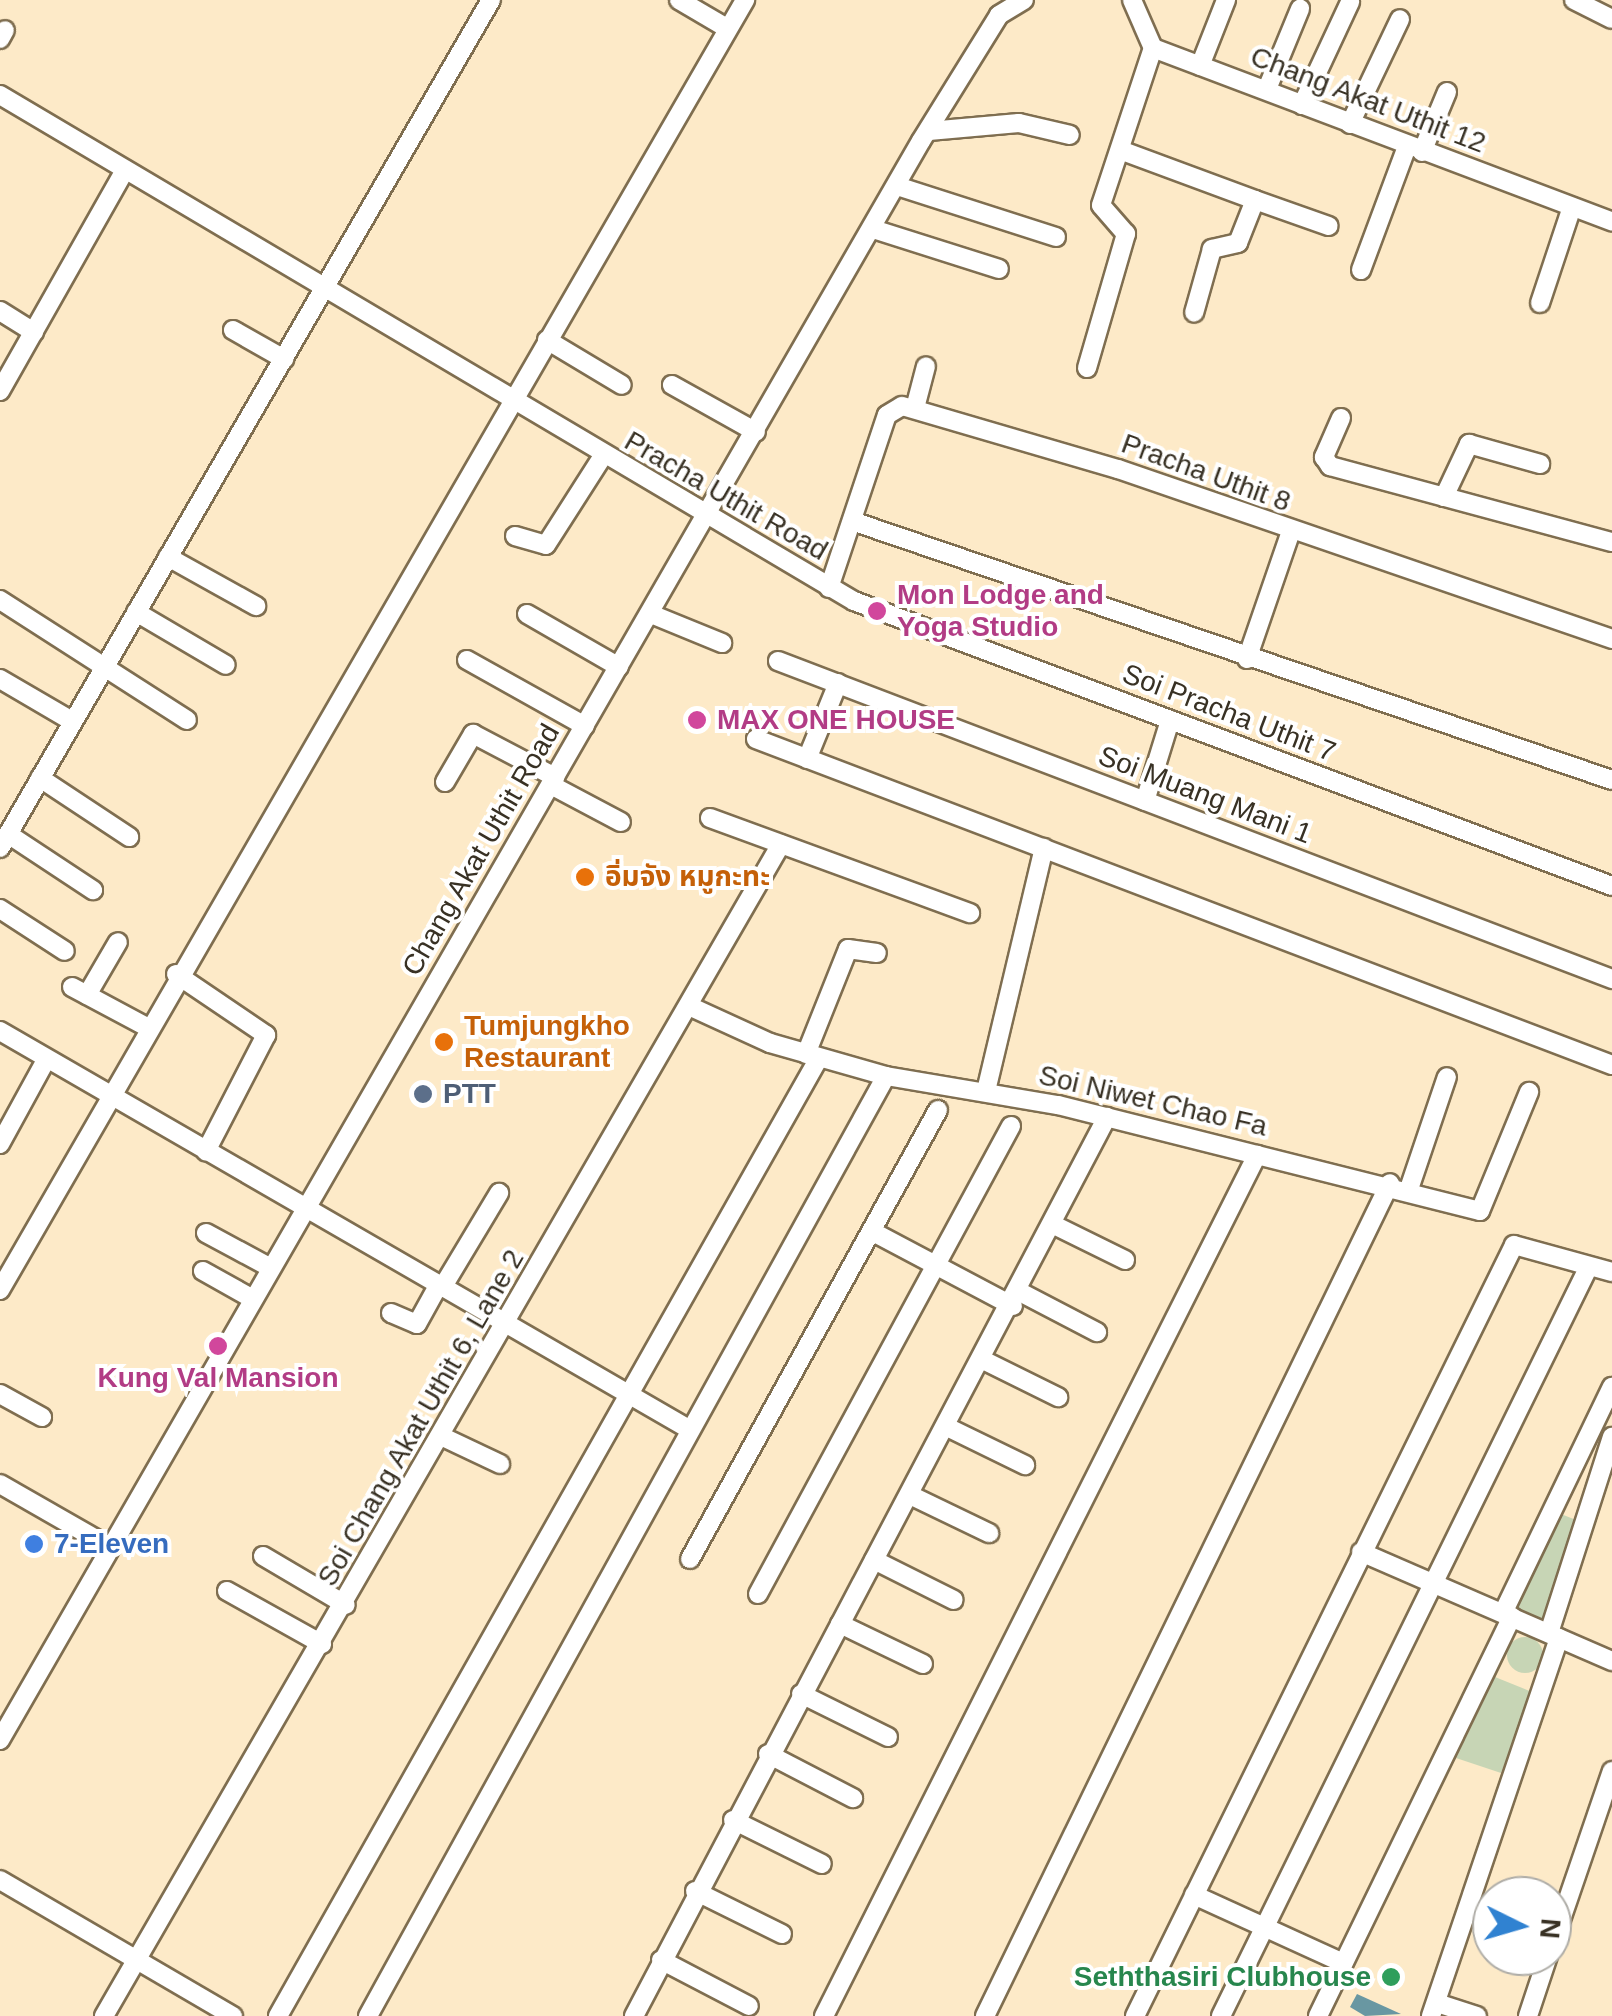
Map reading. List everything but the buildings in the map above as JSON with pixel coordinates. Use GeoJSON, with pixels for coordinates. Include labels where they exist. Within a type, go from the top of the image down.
{"type":"FeatureCollection","features":[{"type":"Feature","properties":{"kind":"street"},"geometry":{"type":"LineString","coordinates":[[680,0],[725,27]]}},
{"type":"Feature","properties":{"kind":"street"},"geometry":{"type":"LineString","coordinates":[[0,1290],[106,1092],[514,401],[725,27],[745,0]]}},
{"type":"Feature","properties":{"kind":"street","name":"Chang Akat Uthit Road"},"geometry":{"type":"LineString","coordinates":[[0,1740],[710,515],[928,131],[999,15],[1024,0]]}},
{"type":"Feature","properties":{"kind":"street"},"geometry":{"type":"LineString","coordinates":[[1087,368],[1126,234],[1100,210],[1154,48],[1132,0]]}},
{"type":"Feature","properties":{"kind":"street"},"geometry":{"type":"LineString","coordinates":[[1200,66],[1226,0]]}},
{"type":"Feature","properties":{"kind":"street"},"geometry":{"type":"LineString","coordinates":[[1574,0],[1612,19]]}},
{"type":"Feature","properties":{"kind":"street"},"geometry":{"type":"LineString","coordinates":[[93,890],[4,840],[325,292],[486,2]]}},
{"type":"Feature","properties":{"kind":"street"},"geometry":{"type":"LineString","coordinates":[[1302,105],[1350,2]]}},
{"type":"Feature","properties":{"kind":"street"},"geometry":{"type":"LineString","coordinates":[[1267,89],[1300,9]]}},
{"type":"Feature","properties":{"kind":"street"},"geometry":{"type":"LineString","coordinates":[[1350,124],[1400,18]]}},
{"type":"Feature","properties":{"kind":"street","name":"Chang Akat Uthit 12"},"geometry":{"type":"LineString","coordinates":[[1154,48],[1612,222]]}},
{"type":"Feature","properties":{"kind":"street"},"geometry":{"type":"LineString","coordinates":[[1361,270],[1415,149],[1447,92]]}},
{"type":"Feature","properties":{"kind":"street","name":"Pracha Uthit Road"},"geometry":{"type":"LineString","coordinates":[[0,95],[325,292],[829,588],[852,522],[1612,780]]}},
{"type":"Feature","properties":{"kind":"street"},"geometry":{"type":"LineString","coordinates":[[928,131],[1019,122],[1070,135]]}},
{"type":"Feature","properties":{"kind":"street"},"geometry":{"type":"LineString","coordinates":[[1120,150],[1329,226]]}},
{"type":"Feature","properties":{"kind":"street"},"geometry":{"type":"LineString","coordinates":[[0,391],[125,170]]}},
{"type":"Feature","properties":{"kind":"street"},"geometry":{"type":"LineString","coordinates":[[898,186],[1056,236]]}},
{"type":"Feature","properties":{"kind":"street"},"geometry":{"type":"LineString","coordinates":[[1194,313],[1214,244],[1238,243],[1255,200]]}},
{"type":"Feature","properties":{"kind":"street"},"geometry":{"type":"LineString","coordinates":[[1540,303],[1572,206]]}},
{"type":"Feature","properties":{"kind":"street"},"geometry":{"type":"LineString","coordinates":[[873,229],[999,269]]}},
{"type":"Feature","properties":{"kind":"street"},"geometry":{"type":"LineString","coordinates":[[0,312],[34,332]]}},
{"type":"Feature","properties":{"kind":"street"},"geometry":{"type":"LineString","coordinates":[[233,330],[284,359]]}},
{"type":"Feature","properties":{"kind":"street"},"geometry":{"type":"LineString","coordinates":[[547,340],[622,385]]}},
{"type":"Feature","properties":{"kind":"street"},"geometry":{"type":"LineString","coordinates":[[852,522],[887,414],[915,408],[926,366]]}},
{"type":"Feature","properties":{"kind":"street"},"geometry":{"type":"LineString","coordinates":[[672,385],[756,432]]}},
{"type":"Feature","properties":{"kind":"street","name":"Pracha Uthit 8"},"geometry":{"type":"LineString","coordinates":[[915,408],[1118,469],[1290,534],[1612,639]]}},
{"type":"Feature","properties":{"kind":"street"},"geometry":{"type":"LineString","coordinates":[[1341,418],[1324,463],[1612,542]]}},
{"type":"Feature","properties":{"kind":"street"},"geometry":{"type":"LineString","coordinates":[[1444,497],[1469,444],[1540,464]]}},
{"type":"Feature","properties":{"kind":"street"},"geometry":{"type":"LineString","coordinates":[[515,536],[546,545],[602,456]]}},
{"type":"Feature","properties":{"kind":"street"},"geometry":{"type":"LineString","coordinates":[[1247,659],[1290,534]]}},
{"type":"Feature","properties":{"kind":"street"},"geometry":{"type":"LineString","coordinates":[[168,557],[256,606]]}},
{"type":"Feature","properties":{"kind":"street","name":"Soi Pracha Uthit 7"},"geometry":{"type":"LineString","coordinates":[[829,588],[1612,886]]}},
{"type":"Feature","properties":{"kind":"street"},"geometry":{"type":"LineString","coordinates":[[0,600],[187,720]]}},
{"type":"Feature","properties":{"kind":"street"},"geometry":{"type":"LineString","coordinates":[[136,612],[226,665]]}},
{"type":"Feature","properties":{"kind":"street"},"geometry":{"type":"LineString","coordinates":[[527,614],[619,667]]}},
{"type":"Feature","properties":{"kind":"street"},"geometry":{"type":"LineString","coordinates":[[651,614],[722,643]]}},
{"type":"Feature","properties":{"kind":"street"},"geometry":{"type":"LineString","coordinates":[[467,660],[585,726]]}},
{"type":"Feature","properties":{"kind":"street","name":"Soi Muang Mani 1"},"geometry":{"type":"LineString","coordinates":[[778,661],[1612,979]]}},
{"type":"Feature","properties":{"kind":"street"},"geometry":{"type":"LineString","coordinates":[[0,678],[72,721]]}},
{"type":"Feature","properties":{"kind":"street"},"geometry":{"type":"LineString","coordinates":[[806,758],[838,683]]}},
{"type":"Feature","properties":{"kind":"street"},"geometry":{"type":"LineString","coordinates":[[1145,801],[1170,720]]}},
{"type":"Feature","properties":{"kind":"street"},"geometry":{"type":"LineString","coordinates":[[445,782],[473,734],[621,822]]}},
{"type":"Feature","properties":{"kind":"street"},"geometry":{"type":"LineString","coordinates":[[756,739],[1612,1065]]}},
{"type":"Feature","properties":{"kind":"street"},"geometry":{"type":"LineString","coordinates":[[40,778],[129,837]]}},
{"type":"Feature","properties":{"kind":"street"},"geometry":{"type":"LineString","coordinates":[[710,818],[970,913]]}},
{"type":"Feature","properties":{"kind":"street","name":"Soi Chang Akat Uthit 6, Lane 2"},"geometry":{"type":"LineString","coordinates":[[104,2016],[444,1438],[505,1324],[781,844]]}},
{"type":"Feature","properties":{"kind":"street"},"geometry":{"type":"LineString","coordinates":[[986,1091],[1044,848]]}},
{"type":"Feature","properties":{"kind":"street"},"geometry":{"type":"LineString","coordinates":[[0,909],[66,951]]}},
{"type":"Feature","properties":{"kind":"street"},"geometry":{"type":"LineString","coordinates":[[118,942],[79,991],[146,1026]]}},
{"type":"Feature","properties":{"kind":"street"},"geometry":{"type":"LineString","coordinates":[[278,2016],[629,1394],[812,1056],[848,949],[877,953]]}},
{"type":"Feature","properties":{"kind":"street"},"geometry":{"type":"LineString","coordinates":[[176,974],[266,1035],[206,1151]]}},
{"type":"Feature","properties":{"kind":"street","name":"Soi Niwet Chao Fa"},"geometry":{"type":"LineString","coordinates":[[689,1006],[812,1056],[886,1076],[986,1091],[1107,1118],[1390,1183],[1472,1210],[1489,1205],[1528,1092]]}},
{"type":"Feature","properties":{"kind":"street"},"geometry":{"type":"LineString","coordinates":[[0,1032],[687,1428]]}},
{"type":"Feature","properties":{"kind":"street"},"geometry":{"type":"LineString","coordinates":[[0,1144],[46,1060]]}},
{"type":"Feature","properties":{"kind":"street"},"geometry":{"type":"LineString","coordinates":[[368,2016],[687,1428],[886,1076]]}},
{"type":"Feature","properties":{"kind":"street"},"geometry":{"type":"LineString","coordinates":[[1409,1189],[1447,1076]]}},
{"type":"Feature","properties":{"kind":"street"},"geometry":{"type":"LineString","coordinates":[[690,1560],[876,1232],[938,1110]]}},
{"type":"Feature","properties":{"kind":"street"},"geometry":{"type":"LineString","coordinates":[[634,2016],[732,1820],[1056,1226],[1107,1118]]}},
{"type":"Feature","properties":{"kind":"street"},"geometry":{"type":"LineString","coordinates":[[758,1594],[940,1268],[1012,1126]]}},
{"type":"Feature","properties":{"kind":"street"},"geometry":{"type":"LineString","coordinates":[[824,2016],[1257,1155]]}},
{"type":"Feature","properties":{"kind":"street"},"geometry":{"type":"LineString","coordinates":[[985,2016],[1390,1183]]}},
{"type":"Feature","properties":{"kind":"street"},"geometry":{"type":"LineString","coordinates":[[391,1312],[417,1324],[499,1192]]}},
{"type":"Feature","properties":{"kind":"street"},"geometry":{"type":"LineString","coordinates":[[1056,1226],[1126,1260]]}},
{"type":"Feature","properties":{"kind":"street"},"geometry":{"type":"LineString","coordinates":[[876,1232],[940,1268],[1097,1332]]}},
{"type":"Feature","properties":{"kind":"street"},"geometry":{"type":"LineString","coordinates":[[206,1233],[271,1268]]}},
{"type":"Feature","properties":{"kind":"street"},"geometry":{"type":"LineString","coordinates":[[1135,2016],[1514,1246],[1612,1272]]}},
{"type":"Feature","properties":{"kind":"street"},"geometry":{"type":"LineString","coordinates":[[1221,2016],[1429,1581],[1589,1266]]}},
{"type":"Feature","properties":{"kind":"street"},"geometry":{"type":"LineString","coordinates":[[204,1271],[253,1300]]}},
{"type":"Feature","properties":{"kind":"street"},"geometry":{"type":"LineString","coordinates":[[983,1360],[1058,1397]]}},
{"type":"Feature","properties":{"kind":"street"},"geometry":{"type":"LineString","coordinates":[[1318,2016],[1612,1388]]}},
{"type":"Feature","properties":{"kind":"street"},"geometry":{"type":"LineString","coordinates":[[0,1394],[42,1417]]}},
{"type":"Feature","properties":{"kind":"street"},"geometry":{"type":"LineString","coordinates":[[947,1427],[1025,1465]]}},
{"type":"Feature","properties":{"kind":"street"},"geometry":{"type":"LineString","coordinates":[[1477,2016],[1434,2009],[1554,1636],[1612,1437]]}},
{"type":"Feature","properties":{"kind":"street"},"geometry":{"type":"LineString","coordinates":[[444,1438],[500,1464]]}},
{"type":"Feature","properties":{"kind":"street"},"geometry":{"type":"LineString","coordinates":[[0,1484],[110,1547]]}},
{"type":"Feature","properties":{"kind":"street"},"geometry":{"type":"LineString","coordinates":[[910,1495],[989,1533]]}},
{"type":"Feature","properties":{"kind":"street"},"geometry":{"type":"LineString","coordinates":[[1362,1552],[1611,1659]]}},
{"type":"Feature","properties":{"kind":"street"},"geometry":{"type":"LineString","coordinates":[[263,1556],[346,1605]]}},
{"type":"Feature","properties":{"kind":"street"},"geometry":{"type":"LineString","coordinates":[[874,1560],[954,1600]]}},
{"type":"Feature","properties":{"kind":"street"},"geometry":{"type":"LineString","coordinates":[[228,1591],[322,1644]]}},
{"type":"Feature","properties":{"kind":"street"},"geometry":{"type":"LineString","coordinates":[[840,1624],[923,1664]]}},
{"type":"Feature","properties":{"kind":"street"},"geometry":{"type":"LineString","coordinates":[[801,1694],[888,1736]]}},
{"type":"Feature","properties":{"kind":"street"},"geometry":{"type":"LineString","coordinates":[[768,1754],[853,1798]]}},
{"type":"Feature","properties":{"kind":"street"},"geometry":{"type":"LineString","coordinates":[[1572,1888],[1612,1771]]}},
{"type":"Feature","properties":{"kind":"street"},"geometry":{"type":"LineString","coordinates":[[732,1820],[822,1864]]}},
{"type":"Feature","properties":{"kind":"street"},"geometry":{"type":"LineString","coordinates":[[0,1880],[233,2016]]}},
{"type":"Feature","properties":{"kind":"street"},"geometry":{"type":"LineString","coordinates":[[695,1891],[782,1934]]}},
{"type":"Feature","properties":{"kind":"street"},"geometry":{"type":"LineString","coordinates":[[1194,1895],[1344,1963]]}},
{"type":"Feature","properties":{"kind":"street"},"geometry":{"type":"LineString","coordinates":[[661,1960],[749,2006]]}},
{"type":"Feature","properties":{"kind":"street"},"geometry":{"type":"LineString","coordinates":[[1528,2016],[1541,1976]]}},
{"type":"Feature","properties":{"kind":"green space"},"geometry":{"type":"Polygon","coordinates":[[[1561,1514],[1576,1520],[1542,1620],[1513,1608],[1561,1514]]]}},
{"type":"Feature","properties":{"kind":"green space"},"geometry":{"type":"Polygon","coordinates":[[[1525,1637],[1538,1642],[1543,1655],[1538,1668],[1525,1673],[1512,1668],[1507,1655],[1512,1642],[1525,1637]]]}},
{"type":"Feature","properties":{"kind":"green space"},"geometry":{"type":"Polygon","coordinates":[[[1495,1677],[1532,1692],[1501,1773],[1456,1758],[1495,1677]]]}},
{"type":"Feature","properties":{"kind":"water"},"geometry":{"type":"Polygon","coordinates":[[[1357,1994],[1401,2014],[1365,2016],[1350,2007],[1357,1994]]]}},
{"type":"Feature","properties":{"kind":"place","name":"Mon Lodge and Yoga Studio"},"geometry":{"type":"Point","coordinates":[877,611]}},
{"type":"Feature","properties":{"kind":"place","name":"MAX ONE HOUSE"},"geometry":{"type":"Point","coordinates":[697,720]}},
{"type":"Feature","properties":{"kind":"place","name":"อิ่มจัง หมูกะทะ"},"geometry":{"type":"Point","coordinates":[585,877]}},
{"type":"Feature","properties":{"kind":"place","name":"Tumjungkho Restaurant"},"geometry":{"type":"Point","coordinates":[444,1042]}},
{"type":"Feature","properties":{"kind":"place","name":"PTT"},"geometry":{"type":"Point","coordinates":[423,1094]}},
{"type":"Feature","properties":{"kind":"place","name":"Kung Val Mansion"},"geometry":{"type":"Point","coordinates":[218,1346]}},
{"type":"Feature","properties":{"kind":"place","name":"7-Eleven"},"geometry":{"type":"Point","coordinates":[34,1544]}},
{"type":"Feature","properties":{"kind":"place","name":"Seththasiri Clubhouse"},"geometry":{"type":"Point","coordinates":[1391,1977]}}]}
